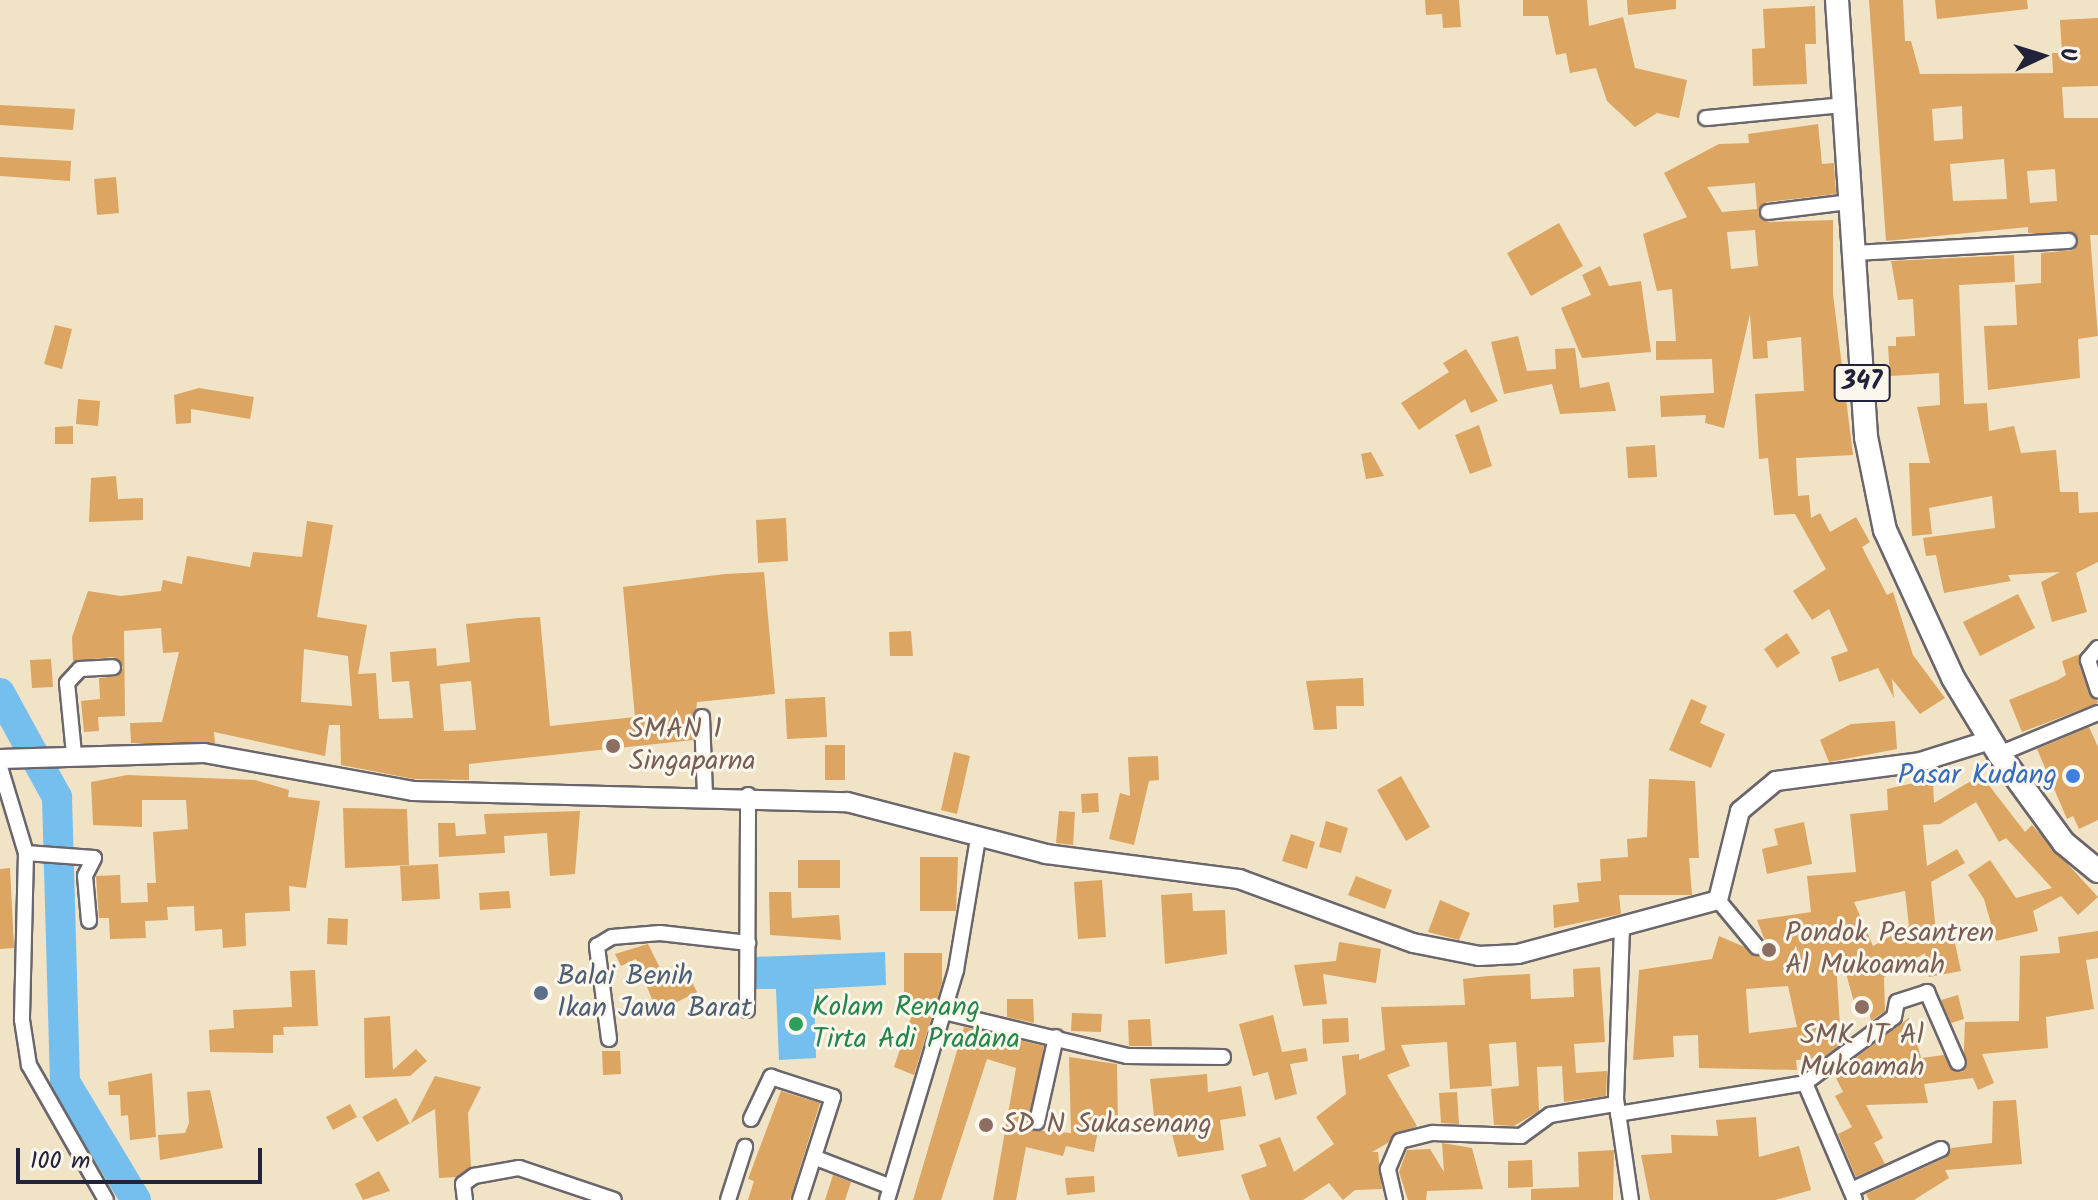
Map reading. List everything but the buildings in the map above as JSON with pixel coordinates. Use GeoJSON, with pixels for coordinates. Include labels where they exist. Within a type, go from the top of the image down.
{"type":"FeatureCollection","features":[{"type":"Feature","properties":{"kind":"main road","name":"347"},"geometry":{"type":"LineString","coordinates":[[1837,0],[1866,437],[1885,530],[1995,747],[2064,843],[2098,871]]}},
{"type":"Feature","properties":{"kind":"street"},"geometry":{"type":"LineString","coordinates":[[1706,118],[1843,105]]}},
{"type":"Feature","properties":{"kind":"street"},"geometry":{"type":"LineString","coordinates":[[1768,212],[1849,202]]}},
{"type":"Feature","properties":{"kind":"street"},"geometry":{"type":"LineString","coordinates":[[1853,253],[2069,241]]}},
{"type":"Feature","properties":{"kind":"street"},"geometry":{"type":"LineString","coordinates":[[2098,648],[2088,660],[2098,690]]}},
{"type":"Feature","properties":{"kind":"street"},"geometry":{"type":"LineString","coordinates":[[67,754],[67,683],[80,669],[113,667]]}},
{"type":"Feature","properties":{"kind":"street"},"geometry":{"type":"LineString","coordinates":[[1718,900],[1740,811],[1752,795],[1804,773],[1908,764],[1995,747],[2098,713]]}},
{"type":"Feature","properties":{"kind":"street"},"geometry":{"type":"LineString","coordinates":[[702,717],[705,796]]}},
{"type":"Feature","properties":{"kind":"street"},"geometry":{"type":"LineString","coordinates":[[106,1200],[29,1065],[22,1020],[26,853],[4,761],[67,754],[204,753],[413,791],[748,795],[847,802],[978,839],[1239,879],[1451,954],[1518,954],[1718,900]]}},
{"type":"Feature","properties":{"kind":"street"},"geometry":{"type":"LineString","coordinates":[[747,1010],[748,795]]}},
{"type":"Feature","properties":{"kind":"street"},"geometry":{"type":"LineString","coordinates":[[816,1158],[889,1193],[944,1012],[978,839]]}},
{"type":"Feature","properties":{"kind":"street"},"geometry":{"type":"LineString","coordinates":[[26,853],[94,858],[85,876],[89,921]]}},
{"type":"Feature","properties":{"kind":"street"},"geometry":{"type":"LineString","coordinates":[[1718,900],[1757,947]]}},
{"type":"Feature","properties":{"kind":"street"},"geometry":{"type":"LineString","coordinates":[[1622,927],[1617,1109],[1631,1200]]}},
{"type":"Feature","properties":{"kind":"street"},"geometry":{"type":"LineString","coordinates":[[609,1039],[597,946],[612,937],[660,933],[748,943]]}},
{"type":"Feature","properties":{"kind":"street"},"geometry":{"type":"LineString","coordinates":[[1395,1200],[1388,1169],[1400,1141],[1433,1133],[1521,1136],[1550,1115],[1805,1083],[1894,1017],[1897,1002],[1927,992],[1958,1063]]}},
{"type":"Feature","properties":{"kind":"street"},"geometry":{"type":"LineString","coordinates":[[944,1012],[1127,1056],[1223,1057]]}},
{"type":"Feature","properties":{"kind":"street"},"geometry":{"type":"LineString","coordinates":[[1037,1122],[1056,1037]]}},
{"type":"Feature","properties":{"kind":"street"},"geometry":{"type":"LineString","coordinates":[[751,1119],[771,1077],[833,1097],[816,1158],[800,1200]]}},
{"type":"Feature","properties":{"kind":"street"},"geometry":{"type":"LineString","coordinates":[[1805,1083],[1853,1195],[1941,1149]]}},
{"type":"Feature","properties":{"kind":"street"},"geometry":{"type":"LineString","coordinates":[[728,1200],[745,1147]]}},
{"type":"Feature","properties":{"kind":"street"},"geometry":{"type":"LineString","coordinates":[[465,1200],[463,1184],[474,1176],[519,1168],[614,1200]]}},
{"type":"Feature","properties":{"kind":"water","name":"Kolam Renang Tirta Adi Pradana"},"geometry":{"type":"Polygon","coordinates":[[[885,952],[886,985],[814,989],[816,1058],[779,1060],[776,989],[755,989],[754,957],[885,952]]]}},
{"type":"Feature","properties":{"kind":"waterway"},"geometry":{"type":"LineString","coordinates":[[0,693],[57,797],[65,1082],[136,1200]]}},
{"type":"Feature","properties":{"kind":"place","name":"SMAN 1 Singaparna"},"geometry":{"type":"Point","coordinates":[613,746]}},
{"type":"Feature","properties":{"kind":"place","name":"Pasar Kudang"},"geometry":{"type":"Point","coordinates":[2073,776]}},
{"type":"Feature","properties":{"kind":"place","name":"Pondok Pesantren Al Mukoamah"},"geometry":{"type":"Point","coordinates":[1769,950]}},
{"type":"Feature","properties":{"kind":"place","name":"Balai Benih Ikan Jawa Barat"},"geometry":{"type":"Point","coordinates":[541,993]}},
{"type":"Feature","properties":{"kind":"place","name":"SMK IT Al Mukoamah"},"geometry":{"type":"Point","coordinates":[1862,1007]}},
{"type":"Feature","properties":{"kind":"place","name":"Kolam Renang Tirta Adi Pradana"},"geometry":{"type":"Point","coordinates":[796,1024]}},
{"type":"Feature","properties":{"kind":"place","name":"SD N Sukasenang"},"geometry":{"type":"Point","coordinates":[986,1125]}}]}
